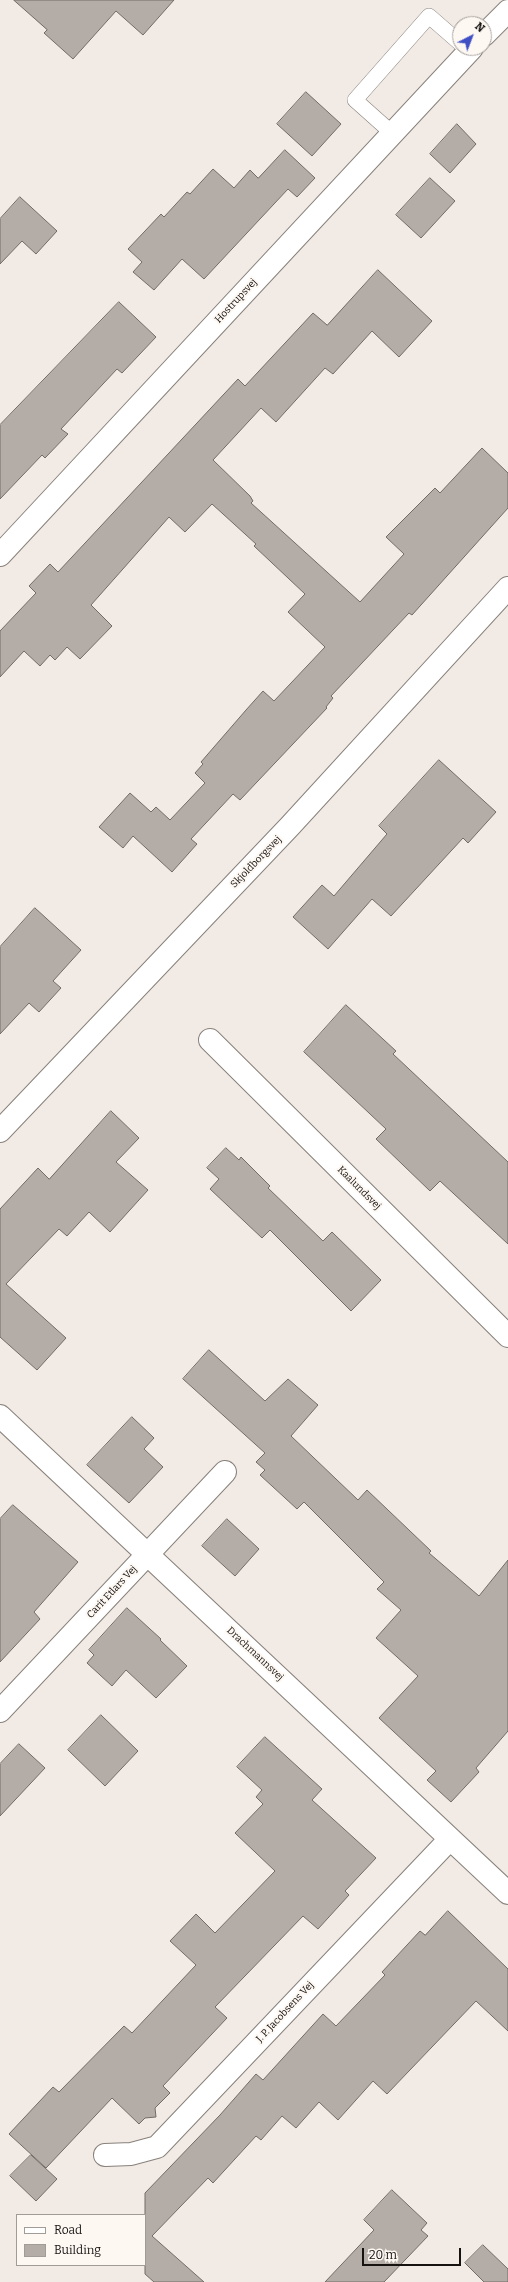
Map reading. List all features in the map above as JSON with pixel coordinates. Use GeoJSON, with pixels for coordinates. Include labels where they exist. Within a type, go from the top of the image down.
{"type":"FeatureCollection","features":[{"type":"Feature","properties":{"kind":"street"},"geometry":{"type":"LineString","coordinates":[[492,27],[508,11]]}},
{"type":"Feature","properties":{"kind":"street","name":"Hostrupsvej"},"geometry":{"type":"LineString","coordinates":[[0,555],[392,134],[459,56]]}},
{"type":"Feature","properties":{"kind":"street","name":"Skjoldborgsvej"},"geometry":{"type":"LineString","coordinates":[[0,1131],[290,826],[508,588]]}},
{"type":"Feature","properties":{"kind":"street","name":"Kaalundsvej"},"geometry":{"type":"LineString","coordinates":[[210,1040],[508,1336]]}},
{"type":"Feature","properties":{"kind":"street","name":"Drachmannsvej"},"geometry":{"type":"LineString","coordinates":[[0,1416],[148,1553],[508,1894]]}},
{"type":"Feature","properties":{"kind":"street","name":"Carit Etlars Vej"},"geometry":{"type":"LineString","coordinates":[[0,1711],[224,1472]]}},
{"type":"Feature","properties":{"kind":"street","name":"J. P. Jacobsens Vej"},"geometry":{"type":"LineString","coordinates":[[105,2155],[131,2154],[157,2148],[450,1839]]}},
{"type":"Feature","properties":{"kind":"lane"},"geometry":{"type":"LineString","coordinates":[[392,134],[355,100],[429,16],[452,35]]}},
{"type":"Feature","properties":{"kind":"building"},"geometry":{"type":"Polygon","coordinates":[[[14,0],[174,0],[143,35],[116,11],[73,59],[44,33],[47,30],[14,0]]]}},
{"type":"Feature","properties":{"kind":"building"},"geometry":{"type":"Polygon","coordinates":[[[306,92],[341,124],[312,156],[277,124],[306,92]]]}},
{"type":"Feature","properties":{"kind":"building"},"geometry":{"type":"Polygon","coordinates":[[[457,124],[476,144],[450,173],[430,154],[457,124]]]}},
{"type":"Feature","properties":{"kind":"building"},"geometry":{"type":"Polygon","coordinates":[[[285,150],[315,178],[297,197],[288,189],[204,279],[182,259],[154,290],[133,272],[142,262],[128,249],[161,214],[164,217],[187,192],[190,194],[213,169],[234,188],[250,170],[258,178],[285,150]]]}},
{"type":"Feature","properties":{"kind":"building"},"geometry":{"type":"Polygon","coordinates":[[[430,178],[455,201],[421,238],[396,215],[430,178]]]}},
{"type":"Feature","properties":{"kind":"building"},"geometry":{"type":"Polygon","coordinates":[[[20,197],[57,231],[36,254],[22,241],[0,264],[0,219],[20,197]]]}},
{"type":"Feature","properties":{"kind":"building"},"geometry":{"type":"Polygon","coordinates":[[[378,270],[432,321],[399,357],[372,331],[333,374],[325,368],[276,422],[261,408],[213,460],[250,496],[253,501],[251,503],[360,602],[404,554],[386,537],[435,488],[440,493],[482,448],[508,473],[508,508],[412,615],[409,613],[331,696],[333,698],[326,707],[327,708],[240,800],[233,794],[191,839],[197,844],[172,872],[133,836],[123,848],[99,827],[130,793],[151,812],[156,807],[170,820],[205,783],[195,773],[203,764],[201,762],[246,710],[263,691],[274,701],[325,647],[288,612],[305,594],[254,546],[256,544],[212,504],[185,532],[169,517],[91,605],[112,626],[80,659],[67,647],[55,660],[50,655],[40,666],[24,651],[0,677],[0,631],[36,593],[29,586],[50,564],[58,572],[238,379],[245,386],[313,313],[327,325],[378,270]]]}},
{"type":"Feature","properties":{"kind":"building"},"geometry":{"type":"Polygon","coordinates":[[[119,302],[156,337],[122,373],[117,369],[61,429],[68,434],[45,458],[42,455],[0,499],[0,425],[119,302]]]}},
{"type":"Feature","properties":{"kind":"building"},"geometry":{"type":"Polygon","coordinates":[[[439,760],[496,812],[468,843],[463,838],[391,916],[372,899],[328,949],[293,917],[322,885],[334,896],[387,834],[379,826],[439,760]]]}},
{"type":"Feature","properties":{"kind":"building"},"geometry":{"type":"Polygon","coordinates":[[[35,908],[81,950],[53,981],[61,988],[39,1012],[29,1003],[0,1034],[0,947],[35,908]]]}},
{"type":"Feature","properties":{"kind":"building"},"geometry":{"type":"Polygon","coordinates":[[[346,1005],[396,1051],[393,1054],[508,1162],[508,1244],[440,1181],[430,1191],[376,1139],[386,1129],[304,1052],[346,1005]]]}},
{"type":"Feature","properties":{"kind":"building"},"geometry":{"type":"Polygon","coordinates":[[[111,1111],[139,1138],[116,1162],[148,1190],[110,1232],[89,1212],[67,1236],[59,1229],[6,1284],[66,1338],[37,1370],[0,1337],[0,1209],[38,1168],[49,1179],[111,1111]]]}},
{"type":"Feature","properties":{"kind":"building"},"geometry":{"type":"Polygon","coordinates":[[[226,1148],[239,1160],[241,1157],[270,1186],[268,1188],[323,1241],[332,1232],[381,1280],[351,1311],[270,1230],[262,1238],[210,1189],[219,1179],[207,1168],[226,1148]]]}},
{"type":"Feature","properties":{"kind":"building"},"geometry":{"type":"Polygon","coordinates":[[[209,1350],[265,1401],[288,1379],[318,1405],[291,1436],[358,1500],[367,1490],[431,1551],[429,1553],[479,1596],[508,1560],[508,1731],[476,1768],[479,1772],[451,1802],[427,1780],[436,1771],[379,1718],[418,1676],[376,1638],[401,1610],[377,1589],[384,1582],[304,1502],[297,1509],[260,1475],[265,1470],[256,1462],[265,1453],[183,1379],[209,1350]]]}},
{"type":"Feature","properties":{"kind":"building"},"geometry":{"type":"Polygon","coordinates":[[[132,1417],[154,1438],[144,1449],[163,1467],[129,1503],[87,1465],[132,1417]]]}},
{"type":"Feature","properties":{"kind":"building"},"geometry":{"type":"Polygon","coordinates":[[[13,1505],[78,1562],[34,1612],[40,1619],[0,1662],[0,1519],[13,1505]]]}},
{"type":"Feature","properties":{"kind":"building"},"geometry":{"type":"Polygon","coordinates":[[[227,1519],[259,1549],[235,1576],[202,1546],[227,1519]]]}},
{"type":"Feature","properties":{"kind":"building"},"geometry":{"type":"Polygon","coordinates":[[[127,1608],[161,1639],[160,1640],[187,1666],[156,1698],[126,1670],[112,1686],[87,1663],[94,1655],[89,1650],[127,1608]]]}},
{"type":"Feature","properties":{"kind":"building"},"geometry":{"type":"Polygon","coordinates":[[[101,1715],[138,1751],[105,1786],[68,1750],[101,1715]]]}},
{"type":"Feature","properties":{"kind":"building"},"geometry":{"type":"Polygon","coordinates":[[[265,1737],[322,1789],[312,1800],[376,1858],[345,1891],[349,1895],[318,1929],[303,1916],[215,2007],[227,2018],[163,2086],[170,2093],[155,2108],[156,2117],[145,2118],[139,2124],[112,2098],[46,2168],[9,2134],[53,2087],[59,2092],[124,2026],[132,2033],[196,1965],[170,1941],[196,1914],[215,1933],[275,1871],[235,1833],[263,1804],[256,1797],[262,1790],[237,1767],[265,1737]]]}},
{"type":"Feature","properties":{"kind":"building"},"geometry":{"type":"Polygon","coordinates":[[[19,1744],[45,1768],[0,1816],[0,1764],[19,1744]]]}},
{"type":"Feature","properties":{"kind":"building"},"geometry":{"type":"Polygon","coordinates":[[[448,1911],[508,1969],[508,2031],[476,2001],[387,2094],[373,2081],[338,2120],[319,2102],[296,2128],[282,2116],[261,2140],[256,2136],[213,2183],[208,2178],[152,2236],[204,2282],[154,2282],[145,2274],[145,2193],[220,2115],[256,2074],[263,2080],[323,2014],[336,2026],[385,1975],[382,1972],[420,1931],[425,1935],[448,1911]]]}},
{"type":"Feature","properties":{"kind":"building"},"geometry":{"type":"Polygon","coordinates":[[[31,2155],[57,2179],[36,2201],[10,2176],[31,2155]]]}},
{"type":"Feature","properties":{"kind":"building"},"geometry":{"type":"Polygon","coordinates":[[[392,2190],[427,2223],[421,2230],[428,2236],[384,2282],[325,2282],[374,2230],[364,2220],[392,2190]]]}},
{"type":"Feature","properties":{"kind":"building"},"geometry":{"type":"Polygon","coordinates":[[[483,2245],[508,2269],[508,2282],[484,2282],[465,2263],[483,2245]]]}}]}
